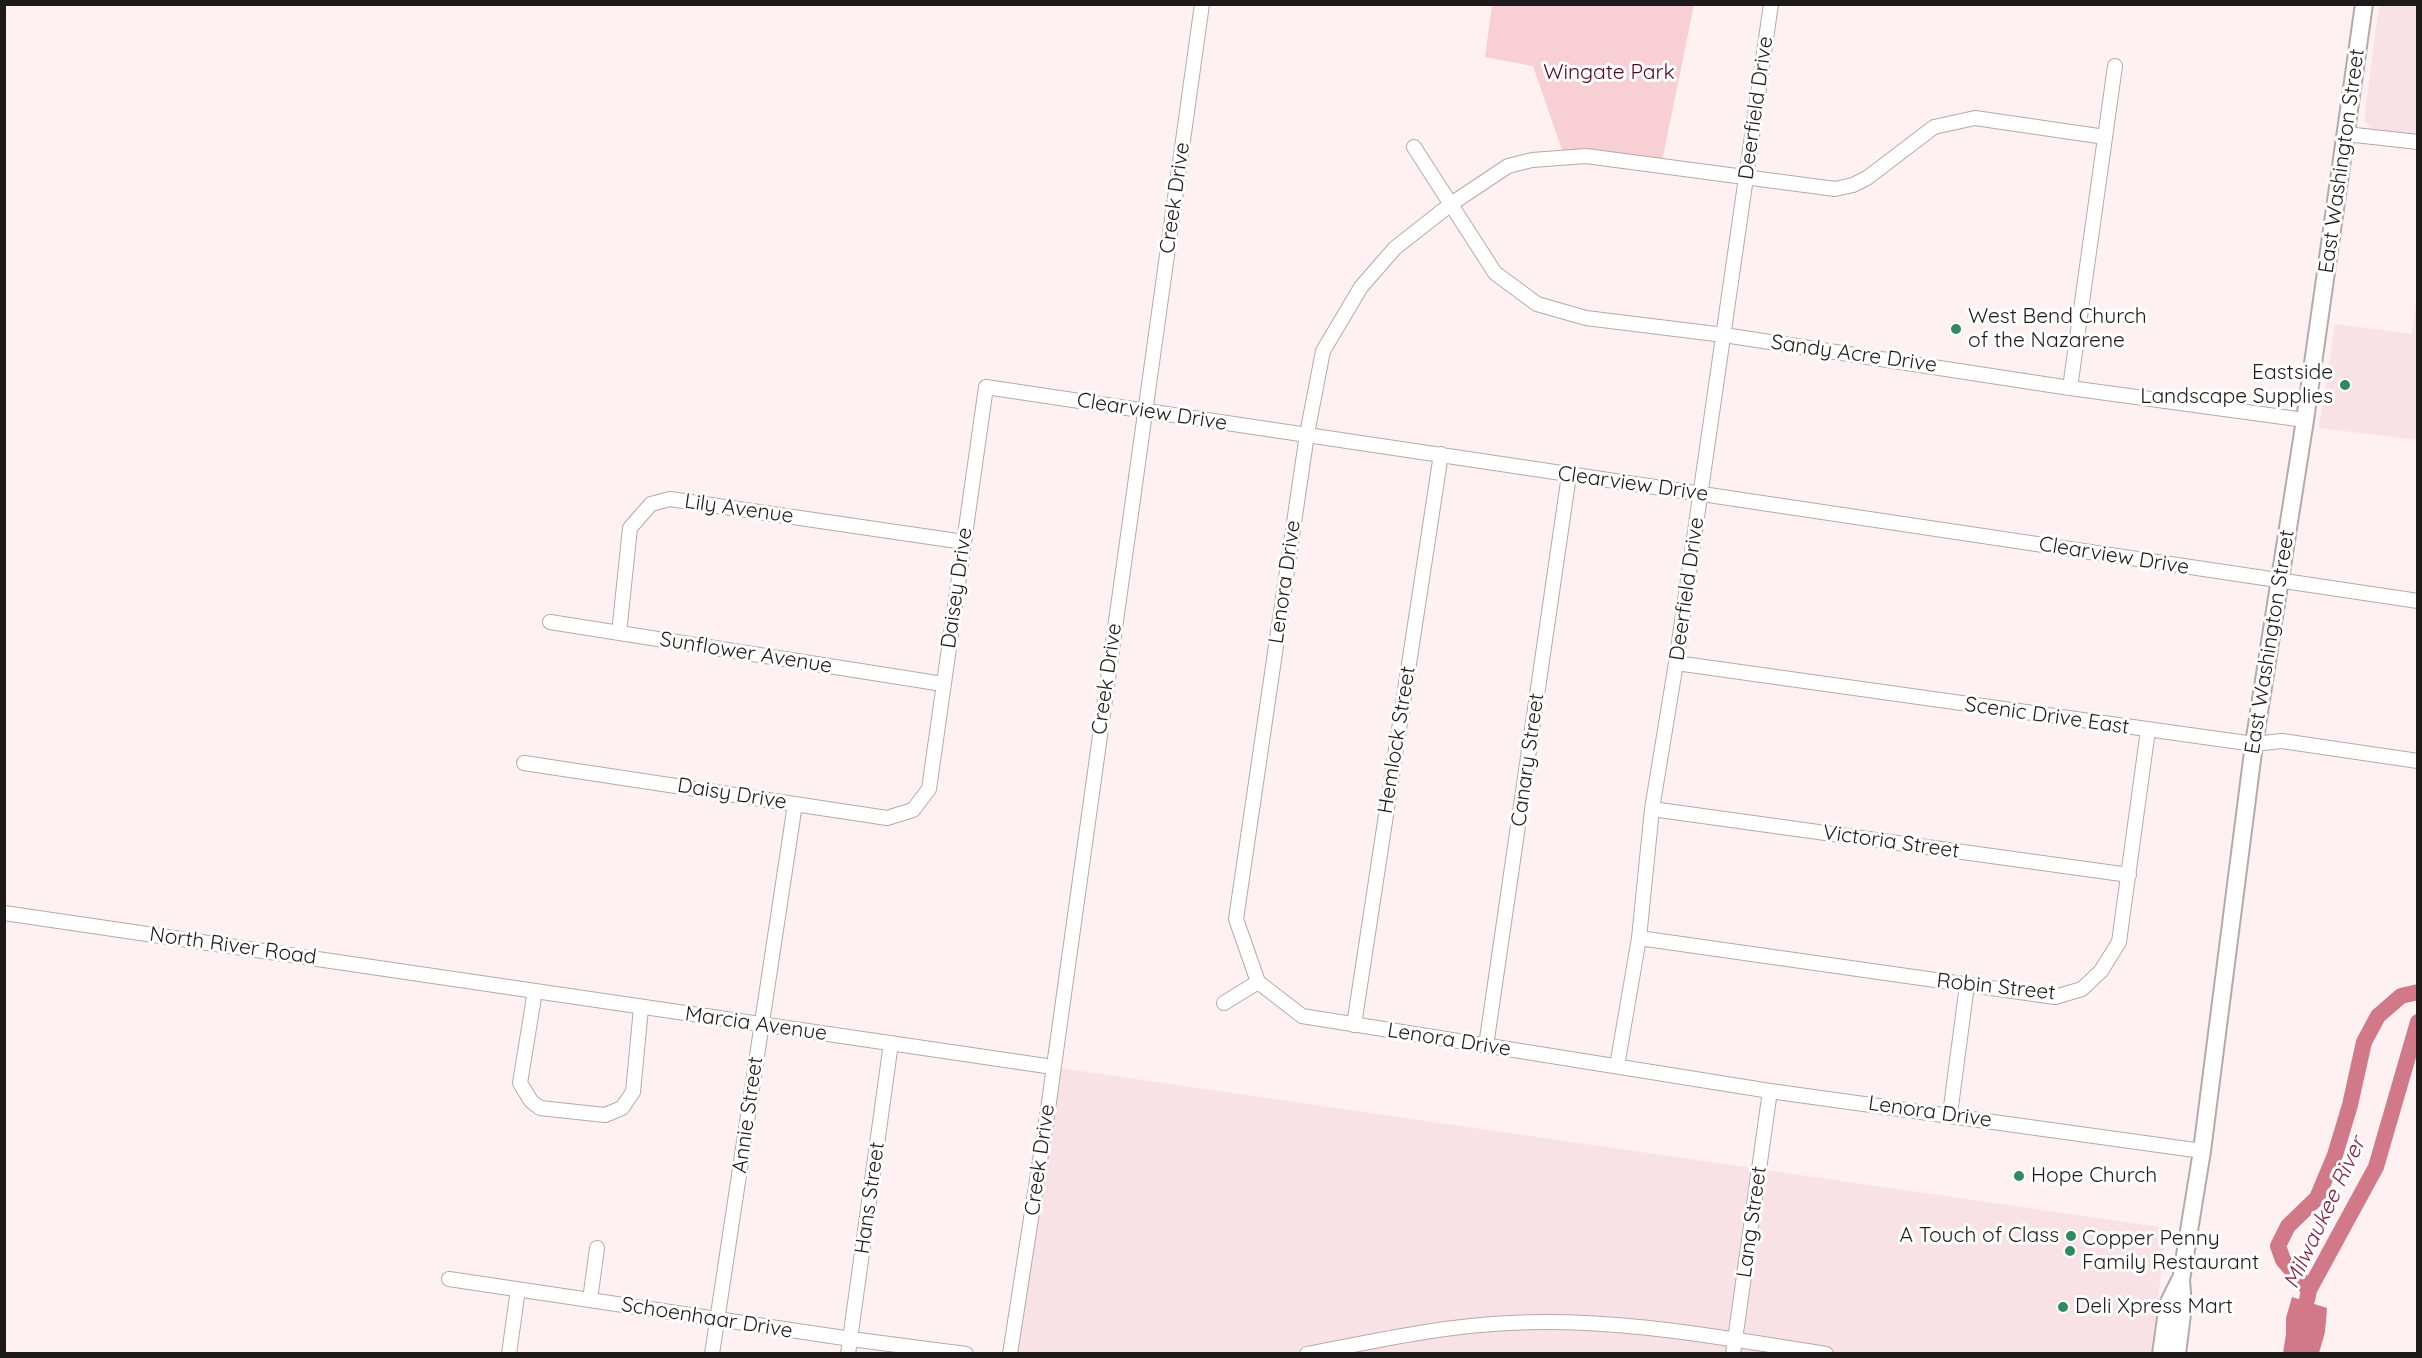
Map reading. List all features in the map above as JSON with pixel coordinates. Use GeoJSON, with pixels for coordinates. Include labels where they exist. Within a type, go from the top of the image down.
{"type":"FeatureCollection","features":[{"type":"Feature","properties":{"kind":"main road","name":"East Washington Street"},"geometry":{"type":"LineString","coordinates":[[2177,1353],[2183,1306],[2181,1280],[2202,1151],[2254,744],[2305,420],[2364,4]]}},
{"type":"Feature","properties":{"kind":"main road","name":"East Washington Street"},"geometry":{"type":"LineString","coordinates":[[2161,1353],[2168,1304],[2181,1280]]}},
{"type":"Feature","properties":{"kind":"street","name":"Creek Drive"},"geometry":{"type":"LineString","coordinates":[[1010,1353],[1053,1066],[1202,4]]}},
{"type":"Feature","properties":{"kind":"street","name":"Deerfield Drive"},"geometry":{"type":"LineString","coordinates":[[1617,1066],[1639,938],[1652,809],[1677,663],[1771,4]]}},
{"type":"Feature","properties":{"kind":"street"},"geometry":{"type":"LineString","coordinates":[[2070,388],[2115,66]]}},
{"type":"Feature","properties":{"kind":"street","name":"Lenora Drive"},"geometry":{"type":"LineString","coordinates":[[2105,137],[1975,118],[1934,127],[1867,178],[1853,185],[1835,189],[1586,156],[1532,160],[1508,166],[1451,204],[1395,248],[1361,286],[1323,351],[1307,434],[1236,919],[1258,982],[1302,1016],[1770,1091],[1950,1114],[2202,1151]]}},
{"type":"Feature","properties":{"kind":"street"},"geometry":{"type":"LineString","coordinates":[[2346,134],[2418,142]]}},
{"type":"Feature","properties":{"kind":"street","name":"Sandy Acre Drive"},"geometry":{"type":"LineString","coordinates":[[1413,147],[1495,273],[1537,304],[1586,318],[1724,335],[2070,388],[2305,420]]}},
{"type":"Feature","properties":{"kind":"street","name":"Clearview Drive"},"geometry":{"type":"LineString","coordinates":[[986,387],[2418,602]]}},
{"type":"Feature","properties":{"kind":"street","name":"Daisey Drive"},"geometry":{"type":"LineString","coordinates":[[929,789],[986,387]]}},
{"type":"Feature","properties":{"kind":"street","name":"Hemlock Street"},"geometry":{"type":"LineString","coordinates":[[1354,1025],[1441,454]]}},
{"type":"Feature","properties":{"kind":"street","name":"Canary Street"},"geometry":{"type":"LineString","coordinates":[[1486,1046],[1569,475]]}},
{"type":"Feature","properties":{"kind":"street","name":"Lily Avenue"},"geometry":{"type":"LineString","coordinates":[[619,633],[630,528],[651,504],[670,499],[964,542]]}},
{"type":"Feature","properties":{"kind":"street","name":"Sunflower Avenue"},"geometry":{"type":"LineString","coordinates":[[550,622],[943,684]]}},
{"type":"Feature","properties":{"kind":"street","name":"Scenic Drive East"},"geometry":{"type":"LineString","coordinates":[[1677,663],[2148,730],[2254,744],[2282,741],[2418,761]]}},
{"type":"Feature","properties":{"kind":"street","name":"Robin Street"},"geometry":{"type":"LineString","coordinates":[[1639,938],[2055,997],[2082,989],[2101,971],[2119,942],[2148,730]]}},
{"type":"Feature","properties":{"kind":"street","name":"Daisy Drive"},"geometry":{"type":"LineString","coordinates":[[524,763],[888,818],[913,810],[929,789]]}},
{"type":"Feature","properties":{"kind":"street","name":"Annie Street"},"geometry":{"type":"LineString","coordinates":[[712,1353],[795,804]]}},
{"type":"Feature","properties":{"kind":"street","name":"Victoria Street"},"geometry":{"type":"LineString","coordinates":[[1652,809],[2129,875]]}},
{"type":"Feature","properties":{"kind":"street","name":"North River Road"},"geometry":{"type":"LineString","coordinates":[[4,913],[460,979]]}},
{"type":"Feature","properties":{"kind":"street","name":"Marcia Avenue"},"geometry":{"type":"LineString","coordinates":[[460,979],[641,1008],[1053,1066]]}},
{"type":"Feature","properties":{"kind":"street"},"geometry":{"type":"LineString","coordinates":[[1224,1003],[1258,982]]}},
{"type":"Feature","properties":{"kind":"street"},"geometry":{"type":"LineString","coordinates":[[1950,1114],[1967,986]]}},
{"type":"Feature","properties":{"kind":"street"},"geometry":{"type":"LineString","coordinates":[[535,991],[520,1083],[531,1101],[540,1108],[605,1115],[622,1108],[633,1092],[641,1008]]}},
{"type":"Feature","properties":{"kind":"street","name":"Hans Street"},"geometry":{"type":"LineString","coordinates":[[850,1346],[891,1043]]}},
{"type":"Feature","properties":{"kind":"street","name":"Lang Street"},"geometry":{"type":"LineString","coordinates":[[1734,1347],[1770,1091]]}},
{"type":"Feature","properties":{"kind":"street"},"geometry":{"type":"LineString","coordinates":[[590,1300],[597,1248]]}},
{"type":"Feature","properties":{"kind":"street","name":"Schoenhaar Drive"},"geometry":{"type":"LineString","coordinates":[[449,1279],[718,1320],[850,1346],[966,1353]]}},
{"type":"Feature","properties":{"kind":"street"},"geometry":{"type":"LineString","coordinates":[[508,1353],[518,1289]]}},
{"type":"Feature","properties":{"kind":"street"},"geometry":{"type":"LineString","coordinates":[[1307,1353],[1426,1330],[1511,1322],[1592,1323],[1734,1347],[1826,1353]]}},
{"type":"Feature","properties":{"kind":"shaded area"},"geometry":{"type":"Polygon","coordinates":[[[2379,5],[2417,5],[2417,136],[2372,129],[2365,122],[2379,5]]]}},
{"type":"Feature","properties":{"kind":"shaded area"},"geometry":{"type":"Polygon","coordinates":[[[2417,293],[2417,440],[2319,428],[2335,324],[2412,334],[2417,293]]]}},
{"type":"Feature","properties":{"kind":"shaded area"},"geometry":{"type":"Polygon","coordinates":[[[1053,1067],[2167,1228],[2151,1353],[1011,1354],[1053,1067]]]}},
{"type":"Feature","properties":{"kind":"shaded area","name":"Milwaukee River"},"geometry":{"type":"Polygon","coordinates":[[[2292,1297],[2327,1308],[2325,1332],[2319,1353],[2283,1353],[2286,1318],[2292,1297]]]}},
{"type":"Feature","properties":{"kind":"green space","name":"Wingate Park"},"geometry":{"type":"Polygon","coordinates":[[[1492,5],[1694,5],[1661,166],[1564,156],[1533,66],[1485,57],[1492,5]]]}},
{"type":"Feature","properties":{"kind":"waterway"},"geometry":{"type":"LineString","coordinates":[[2309,1290],[2283,1260],[2278,1246],[2288,1226],[2317,1198],[2335,1155],[2350,1105],[2364,1042],[2378,1016],[2401,996],[2418,992]]}},
{"type":"Feature","properties":{"kind":"waterway","name":"Milwaukee River"},"geometry":{"type":"LineString","coordinates":[[2307,1300],[2309,1290],[2376,1167],[2418,1022]]}},
{"type":"Feature","properties":{"kind":"place","name":"West Bend Church of the Nazarene"},"geometry":{"type":"Point","coordinates":[1956,329]}},
{"type":"Feature","properties":{"kind":"place","name":"Eastside Landscape Supplies"},"geometry":{"type":"Point","coordinates":[2345,385]}},
{"type":"Feature","properties":{"kind":"place","name":"Hope Church"},"geometry":{"type":"Point","coordinates":[2019,1176]}},
{"type":"Feature","properties":{"kind":"place","name":"A Touch of Class"},"geometry":{"type":"Point","coordinates":[2071,1236]}},
{"type":"Feature","properties":{"kind":"place","name":"Copper Penny Family Restaurant"},"geometry":{"type":"Point","coordinates":[2070,1251]}},
{"type":"Feature","properties":{"kind":"place","name":"Deli Xpress Mart"},"geometry":{"type":"Point","coordinates":[2063,1307]}}]}
